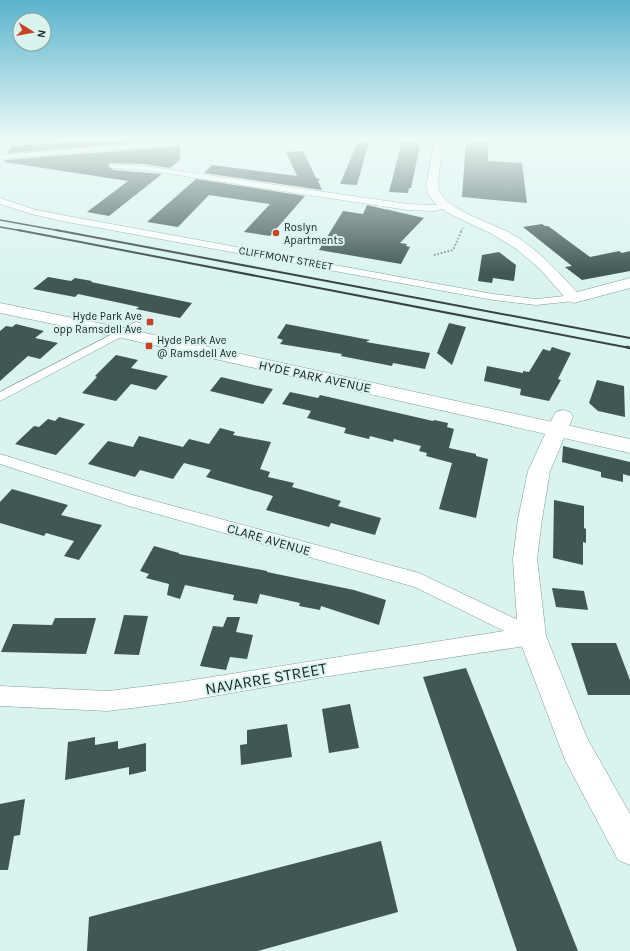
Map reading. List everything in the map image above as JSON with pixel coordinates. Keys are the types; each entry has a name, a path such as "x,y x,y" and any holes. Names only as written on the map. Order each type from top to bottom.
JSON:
{"street":[{"path":"259,185 408,208 433,208 445,206"},
{"path":"432,185 436,197 445,206 505,235 518,243 534,257 574,298 630,283"},
{"name":"CLIFFMONT STREET","path":"0,201 34,212 62,218 493,297 536,302 574,298"},
{"name":"HYDE PARK AVENUE","path":"0,296 129,329 560,424 630,446"},
{"name":"HYDE PARK AVENUE","path":"0,308 129,329"},
{"path":"0,397 129,329"},
{"path":"560,424 539,471 530,519 525,559 532,636 576,749 630,848"},
{"name":"HYDE PARK AVENUE","path":"560,424 630,431"},
{"name":"CLARE AVENUE","path":"0,459 129,500 419,581 532,636"},
{"name":"NAVARRE STREET","path":"0,696 116,700 180,692 323,668 532,636"}],"path":[{"path":"434,255 453,250 463,228"}],"building":[{"path":"122,185 148,185 109,216 87,212"},
{"path":"189,185 237,185 305,196 270,236 244,232 270,204 209,195 178,227 147,222"},
{"path":"290,185 320,185 322,190"},
{"path":"391,185 412,185 411,188 409,188 408,193 389,192"},
{"path":"463,185 525,185 527,203 462,197"},
{"path":"367,205 424,218 400,243 407,244 406,246 410,247 401,264 319,250 343,211 363,214"},
{"path":"542,224 548,226 590,257 619,251 622,253 630,251 630,271 582,280 565,267 572,266 523,227"},
{"path":"499,252 516,265 514,281 493,278 492,283 478,281 482,255"},
{"path":"48,277 71,281 75,278 92,281 91,282 192,303 180,318 136,309 139,307 78,294 75,297 33,289"},
{"path":"449,323 466,327 452,365 437,353"},
{"path":"16,324 44,331 35,338 58,343 40,359 28,356 0,381 0,331 6,326 12,327"},
{"path":"286,324 370,340 366,342 430,353 425,369 393,363 392,366 341,356 342,354 280,344 283,340 277,338"},
{"path":"552,347 571,353 558,379 561,380 549,401 520,395 521,389 484,381 487,366 523,373 523,371 529,372 543,349 550,351"},
{"path":"116,355 138,360 131,368 168,376 156,390 131,384 116,401 82,393 97,377 95,376"},
{"path":"221,377 273,389 263,404 210,391"},
{"path":"597,380 624,386 625,417 598,411 589,403"},
{"path":"290,392 318,398 320,395 433,421 448,423 447,427 454,429 449,448 476,454 476,456 488,459 476,518 439,509 452,463 426,456 427,453 419,451 421,446 394,439 393,442 370,436 369,439 344,433 346,428 307,418 311,411 282,404"},
{"path":"59,417 85,424 56,455 15,444 34,426 39,427 48,419 55,421"},
{"path":"220,428 235,432 233,435 271,442 260,469 270,472 268,477 294,483 292,487 341,501 338,506 381,518 375,535 331,523 329,527 266,510 273,496 206,477 211,470 184,463 173,479 140,470 135,477 88,464 108,441 133,447 139,436 183,447 189,439 209,444"},
{"path":"563,446 630,462 630,476 623,474 623,482 601,477 601,472 562,462"},
{"path":"12,489 68,505 61,515 102,525 79,560 64,556 74,541 46,533 44,536 0,523 0,502"},
{"path":"554,500 584,506 586,543 583,542 583,565 553,558"},
{"path":"154,546 179,554 354,590 386,600 379,625 321,606 320,610 299,606 300,603 260,594 257,604 233,600 234,595 185,585 180,599 167,595 169,584 146,578 149,574 140,571"},
{"path":"552,588 584,591 588,610 556,607"},
{"path":"124,615 148,616 139,655 114,654"},
{"path":"227,617 240,617 236,632 253,635 247,659 230,657 226,670 200,666 213,626 223,627"},
{"path":"55,618 96,618 86,654 1,652 13,624 52,625"},
{"path":"571,643 616,643 630,680 630,695 588,695"},
{"path":"466,668 578,951 517,951 423,677"},
{"path":"350,704 359,748 329,753 322,709"},
{"path":"287,724 292,757 241,765 240,745 247,744 247,730"},
{"path":"95,737 95,745 118,741 118,749 146,743 146,771 129,775 129,767 65,780 68,742"},
{"path":"25,799 20,835 14,836 8,870 0,870 0,804"},
{"path":"381,841 398,912 258,951 87,951 89,917"}],"railway":[{"path":"0,220 61,231"},
{"path":"0,227 23,231"},
{"path":"18,230 630,348 627,347"},
{"path":"56,230 630,338"}],"place":[{"name":"Roslyn Apartments","path":"276,233"},
{"name":"Hyde Park Ave opp Ramsdell Ave","path":"150,322"},
{"name":"Hyde Park Ave @ Ramsdell Ave","path":"149,346"}]}
